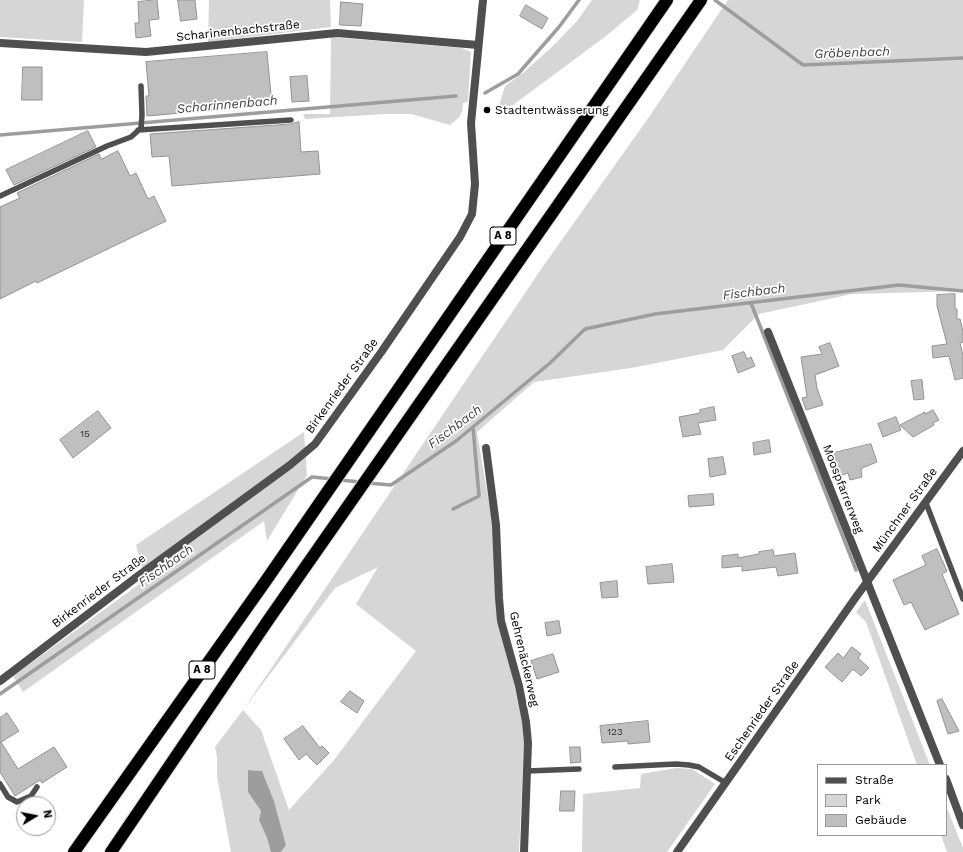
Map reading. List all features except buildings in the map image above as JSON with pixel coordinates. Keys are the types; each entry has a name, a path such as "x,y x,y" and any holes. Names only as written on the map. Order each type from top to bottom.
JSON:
{"highway":[{"name":"A 8","path":"74,852 330,487 667,0"},
{"name":"A 8","path":"111,852 269,619 701,0"}],"street":[{"name":"Birkenrieder Straße","path":"0,681 138,576 290,465 315,444 382,351 452,250 472,214 476,184 471,123 483,0"},
{"name":"Scharinenbachstraße","path":"0,43 146,52 337,33 478,45"},
{"name":"Moospfarrerweg","path":"768,332 940,764"},
{"name":"Gehrenäckerweg","path":"486,448 496,525 501,621 519,686 526,722 528,743 524,852"},
{"name":"Münchner Straße","path":"867,583 963,451"},
{"name":"Eschenrieder Straße","path":"677,852 867,583"},
{"path":"947,782 963,825"}],"lane":[{"path":"1,195 107,146 131,137 139,129 142,115 142,86"},
{"path":"139,129 291,120"},
{"path":"926,503 963,599"},
{"path":"615,767 676,764 689,765 699,767 726,782"},
{"path":"527,771 579,769"},
{"path":"0,784 8,797 17,802 31,796 37,787"}],"green space":[{"path":"0,0 84,0 82,42 0,37"},
{"path":"209,0 330,0 331,27 208,42"},
{"path":"592,0 640,0 637,10 606,36 513,105 498,109 505,86 524,72 554,45 577,21"},
{"path":"728,0 963,0 963,291 852,294 759,314 723,350 631,368 534,382 477,432 493,527 496,598 522,722 524,743 519,852 281,852 286,845 274,801 262,771 248,770 248,792 261,811 259,820 271,852 231,852 217,776 217,757 215,747 243,710 544,265 649,117","holes":["378,567 356,604 416,651 334,760 289,810 261,730 243,710 335,588"]},
{"path":"331,37 462,48 471,52 468,102 463,103 460,116 450,125 411,114 385,114 305,119 303,114 330,114"},
{"path":"304,432 307,475 267,541 264,521 23,692 13,676 145,580 136,545"},
{"path":"865,600 930,764 917,764 866,622 856,612"},
{"path":"676,768 692,769 715,784 667,852 582,852 583,794 640,788 641,774"},
{"path":"947,808 963,848 963,852 947,852 941,836 947,836"}],"shaded area":[{"path":"248,770 262,771 274,801 286,845 281,852 271,852 259,820 261,811 248,792"}],"waterway":[{"name":"Scharinnenbach","path":"485,93 518,74 559,27 579,0"},
{"name":"Gröbenbach","path":"715,0 803,65 963,58"},
{"name":"Scharinnenbach","path":"0,135 456,96"},
{"name":"Fischbach","path":"367,483 391,485 456,441 550,363 585,329 655,314 899,285 963,291"},
{"path":"751,303 856,570"},
{"path":"453,509 479,496 473,427"},
{"name":"Fischbach","path":"0,694 312,477 333,479"},
{"name":"Fischbach","path":"339,480 361,482"}],"place":[{"name":"Stadtentwässerung","path":"487,110"}]}
